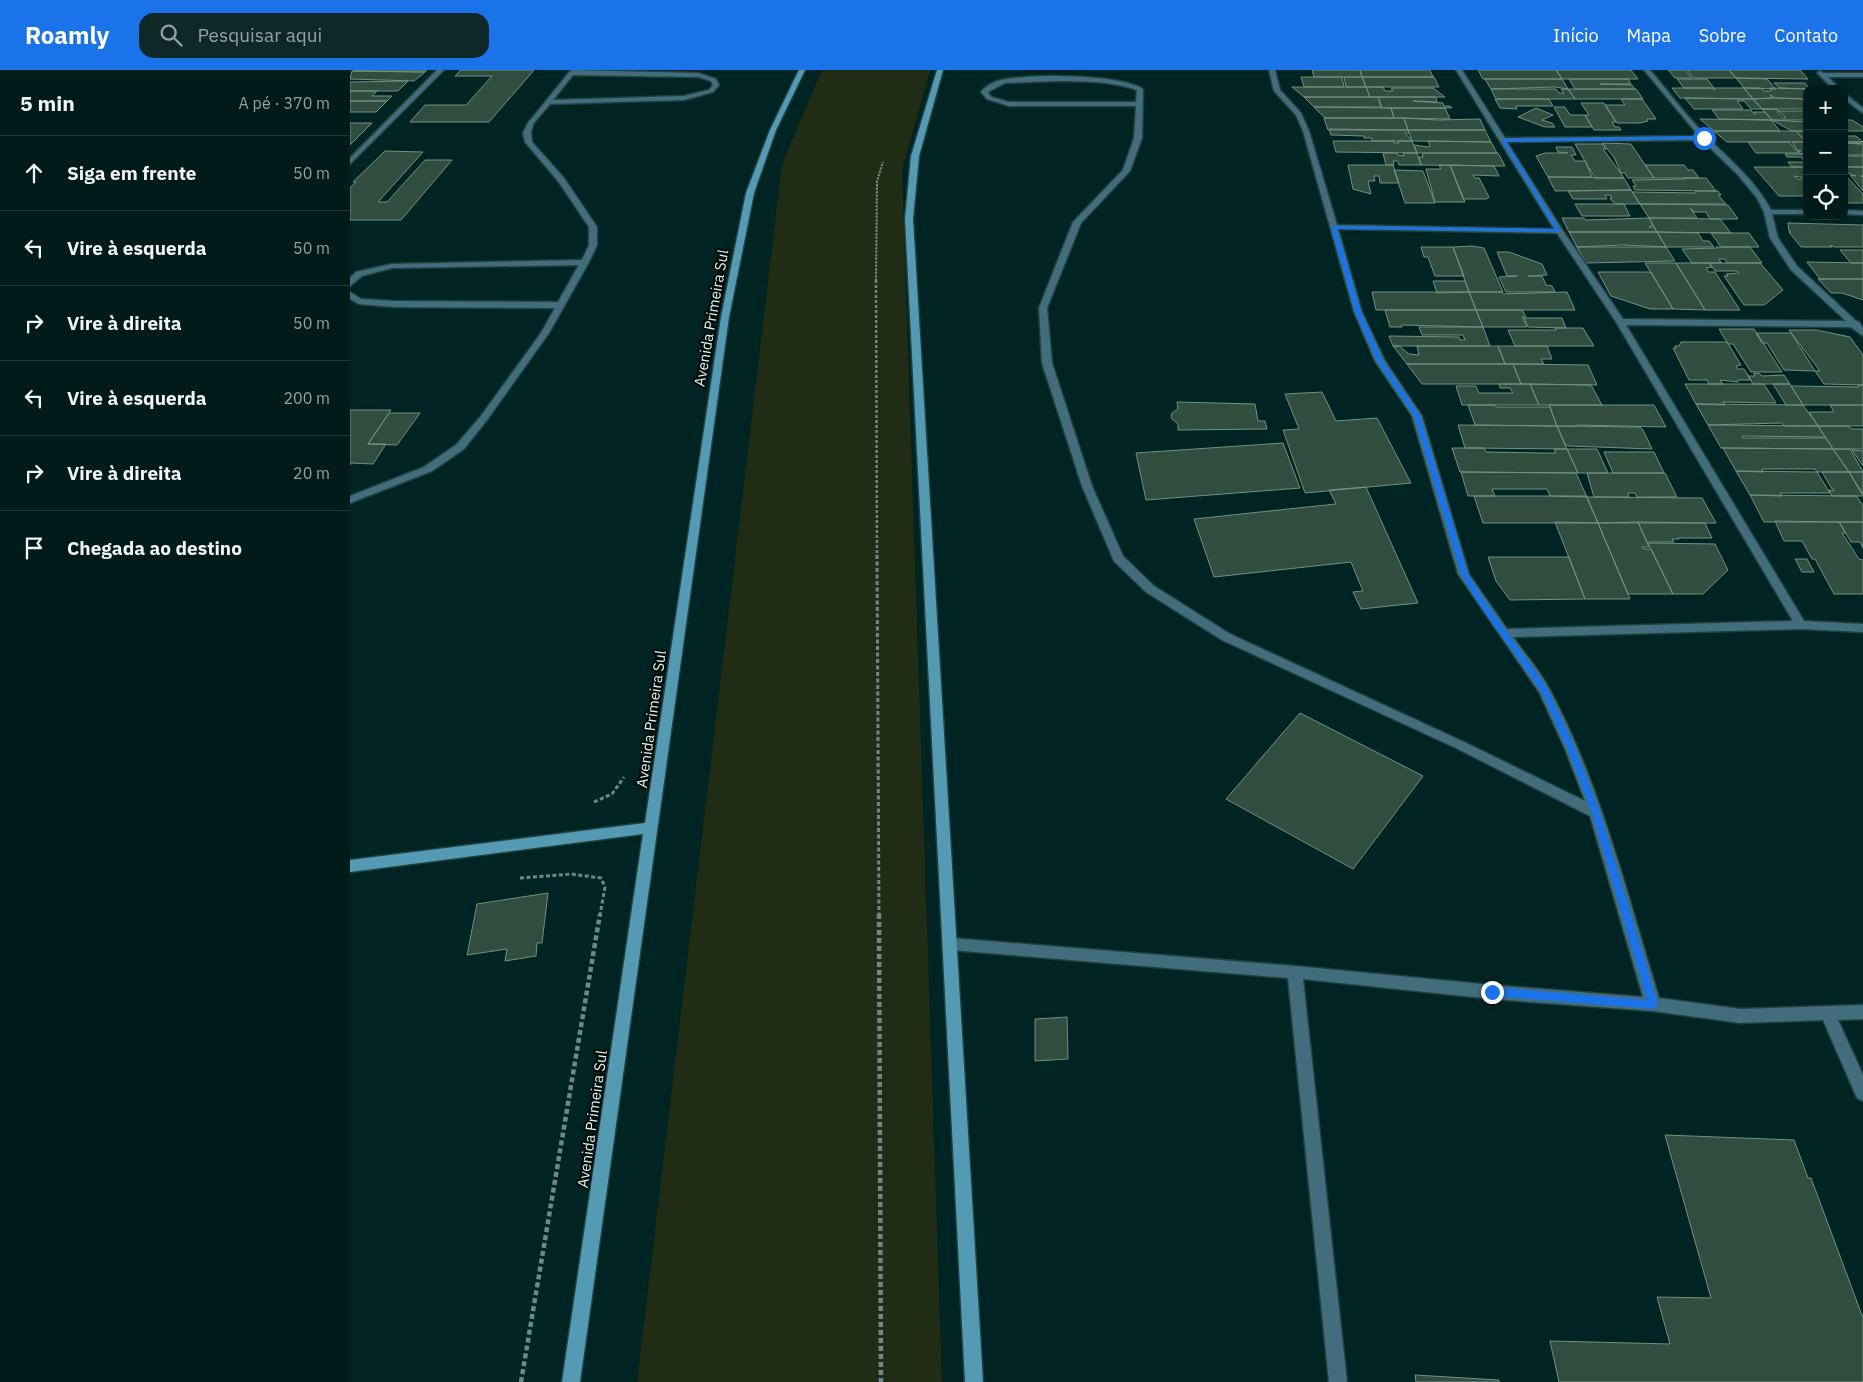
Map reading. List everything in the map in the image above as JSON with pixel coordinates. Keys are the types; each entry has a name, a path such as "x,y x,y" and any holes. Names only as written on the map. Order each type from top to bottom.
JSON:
{"main road":[{"name":"Avenida Primeira Sul","path":"571,1382 725,316 750,193 773,130 802,70"},
{"path":"940,70 915,156 910,219 974,1382"},
{"path":"350,866 651,828"}],"street":[{"path":"350,162 441,70"},
{"path":"1272,70 1277,91 1299,114 1306,132 1358,312 1380,361 1417,416 1464,574 1544,690 1571,748 1596,813 1653,1004"},
{"path":"1458,70 1559,231 1620,322 1801,625"},
{"path":"1647,70 1704,138 1741,173 1760,197 1768,212 1774,238 1794,268 1851,324 1863,333"},
{"path":"350,500 428,469 460,447 484,418 545,333 559,305 585,262 593,245 593,227 561,180 530,142 527,133 530,124 547,102 572,72 698,75 714,80 716,85 711,91 684,98 547,102"},
{"path":"1819,72 1863,75"},
{"path":"1819,72 1833,85"},
{"path":"1140,104 1009,104 989,98 984,92 990,86 1007,81 1031,79 1112,81 1131,84 1140,89 1140,104 1138,138 1126,171 1077,222 1043,308 1047,363 1086,486 1118,558 1150,589 1226,637 1460,745 1596,813"},
{"path":"1848,98 1863,111"},
{"path":"1503,140 1704,138"},
{"path":"1768,212 1803,212"},
{"path":"1848,212 1863,213"},
{"path":"1334,227 1559,231"},
{"path":"350,283 359,274 392,266 585,262"},
{"path":"350,295 360,301 393,304 559,305"},
{"path":"1620,322 1863,324"},
{"path":"1504,633 1801,625 1863,628"},
{"path":"951,944 1295,972 1492,992 1653,1004 1740,1016 1863,1012"},
{"path":"1295,972 1338,1382"},
{"path":"1828,1014 1863,1093"}],"path":[{"path":"881,1382 876,240 877,181 886,153"},
{"path":"590,804 612,794 624,779 626,770"},
{"path":"514,878 589,874 601,878 605,886 521,1382"}],"green space":[{"path":"822,70 930,70 902,170 942,1382 637,1382 782,164"}],"building":[{"path":"354,70 427,70 425,72"},
{"path":"461,70 534,70 489,122 410,122 425,105 466,105 492,76 455,76"},
{"path":"1312,70 1360,70 1362,77 1314,77"},
{"path":"1360,70 1430,70 1433,77 1362,77"},
{"path":"1478,70 1556,70 1562,79 1483,79"},
{"path":"1556,70 1631,70 1638,79 1562,79"},
{"path":"1668,70 1685,70 1692,78 1675,78"},
{"path":"1687,70 1729,70 1736,78 1694,78"},
{"path":"1729,70 1800,70 1808,79 1736,78"},
{"path":"352,71 425,72 414,81 350,79"},
{"path":"1301,77 1342,77 1344,87 1304,87"},
{"path":"1344,77 1362,77 1366,87 1346,87"},
{"path":"1362,77 1434,77 1439,87 1366,87"},
{"path":"1736,78 1767,79 1776,89 1744,88"},
{"path":"1485,79 1562,79 1568,89 1555,87 1491,89"},
{"path":"1569,79 1628,79 1631,84 1600,84 1632,85 1635,89 1575,89"},
{"path":"1677,79 1707,79 1714,88 1684,88"},
{"path":"408,81 398,91 350,91 350,82"},
{"path":"1774,83 1805,83 1807,85 1803,85 1803,89 1780,88"},
{"path":"1292,87 1366,87 1370,97 1304,97"},
{"path":"1366,87 1383,87 1385,91 1393,91 1391,88 1433,88 1445,97 1370,97"},
{"path":"1672,88 1711,88 1715,90 1714,88 1744,88 1753,99 1680,98"},
{"path":"1744,88 1761,88 1764,91 1771,91 1770,88 1803,89 1803,99 1776,98 1770,95 1773,98 1753,99"},
{"path":"1491,89 1556,89 1559,93 1564,93 1561,89 1568,89 1575,99 1496,99"},
{"path":"1568,89 1636,89 1643,99 1575,99"},
{"path":"350,91 377,91 372,96 392,96 387,101 350,101"},
{"path":"1304,97 1378,97 1381,107 1314,107"},
{"path":"1378,97 1436,97 1437,102 1413,101 1443,103 1444,106 1452,108 1382,108"},
{"path":"1685,98 1753,99 1762,109 1751,109 1744,101 1737,101 1743,109 1694,109"},
{"path":"1495,99 1549,99 1553,106 1516,106 1517,109 1500,108"},
{"path":"1621,99 1642,99 1656,119 1647,119 1648,121 1640,123 1617,123 1605,105 1625,105"},
{"path":"1753,99 1803,99 1803,109 1762,109"},
{"path":"350,101 387,101 376,112 350,112"},
{"path":"1581,103 1604,103 1616,122 1612,122 1615,127 1619,127 1621,130 1594,130 1585,115 1589,115"},
{"path":"1314,107 1391,108 1394,118 1325,118"},
{"path":"1554,107 1565,107 1570,115 1585,115 1592,127 1565,127"},
{"path":"1391,108 1445,108 1450,119 1394,118"},
{"path":"1536,108 1553,115 1542,120 1552,123 1555,127 1545,127 1518,117"},
{"path":"1762,109 1803,111 1803,120 1772,120","holes":["1777,111 1779,111 1786,118 1783,118"]},
{"path":"1712,110 1751,110 1754,114 1756,114 1754,112 1765,112 1772,120 1719,119"},
{"path":"1324,118 1404,118 1408,130 1328,130"},
{"path":"1404,118 1437,120 1480,119 1485,130 1408,130"},
{"path":"1700,119 1771,120 1780,131 1714,131"},
{"path":"1772,120 1803,122 1803,131 1792,131"},
{"path":"1848,120 1852,120 1863,127 1863,131 1848,131"},
{"path":"350,123 372,123 350,145"},
{"path":"1329,129 1408,130 1409,133 1405,133 1412,141 1372,141 1372,138 1364,138 1364,136 1331,135"},
{"path":"1408,130 1485,130 1491,142 1412,141"},
{"path":"1714,131 1796,131 1803,139 1803,142 1727,142"},
{"path":"1796,131 1803,131 1803,139"},
{"path":"1848,136 1856,136 1863,142 1848,142"},
{"path":"1333,141 1394,141 1394,143 1399,143 1398,141 1412,141 1417,153 1336,152"},
{"path":"1428,141 1491,142 1497,153 1417,153 1414,145 1428,147 1430,146"},
{"path":"1748,142 1789,142 1799,153 1756,153"},
{"path":"1792,142 1803,142 1803,154 1800,154 1798,151 1801,151 1797,150"},
{"path":"1848,142 1863,142 1863,155 1848,155 1848,143 1861,144"},
{"path":"1602,143 1631,144 1654,178 1628,178 1625,173 1621,173 1614,157"},
{"path":"1575,144 1603,144 1606,149 1603,149 1624,178 1595,178"},
{"path":"1556,147 1572,147 1576,155 1571,155 1575,161 1585,161 1592,177 1548,177 1536,156 1545,153 1568,153 1558,152"},
{"path":"385,151 423,152 378,202 387,202 425,160 452,160 401,220 350,220 350,188 356,182 353,182"},
{"path":"1383,153 1397,153 1404,156 1403,153 1417,153 1421,165 1399,165 1398,161 1393,161 1394,165 1386,165"},
{"path":"1498,153 1505,166 1421,165 1419,157 1423,157 1422,154"},
{"path":"1785,154 1803,154 1803,160 1801,157 1787,157"},
{"path":"1848,156 1863,156 1863,167 1848,167"},
{"path":"1788,162 1803,162 1803,167 1792,167"},
{"path":"1348,165 1393,165 1399,183 1380,183 1379,176 1374,176 1375,181 1368,181 1371,194 1353,189"},
{"path":"1439,165 1450,165 1465,202 1435,202 1426,169 1441,169"},
{"path":"1450,165 1494,166 1499,176 1473,175 1475,178 1479,178 1489,197 1487,199 1463,199"},
{"path":"1645,165 1684,165 1688,170 1693,170 1699,178 1654,178"},
{"path":"1754,167 1803,167 1803,177 1794,176 1798,179 1803,179 1803,196 1779,196"},
{"path":"1848,167 1863,167 1863,176 1860,176 1863,177 1863,191 1850,175 1856,176 1848,173"},
{"path":"1394,170 1423,171 1435,203 1405,203"},
{"path":"1548,177 1624,178 1631,190 1555,191"},
{"path":"1706,178 1716,191 1635,190 1633,186 1636,186 1632,180 1685,179"},
{"path":"1848,178 1863,194 1863,203 1848,203"},
{"path":"1631,190 1640,204 1616,204 1611,200 1610,195 1605,195 1607,199 1573,199 1568,191"},
{"path":"1695,191 1718,191 1721,195 1718,195 1726,204 1640,204 1632,192 1696,193"},
{"path":"1575,204 1624,204 1630,216 1582,216"},
{"path":"1640,204 1728,205 1738,219 1710,219 1706,212 1694,212 1690,208 1697,218 1649,218"},
{"path":"1562,218 1584,218 1586,220 1649,218 1653,225 1649,227 1654,227 1657,232 1569,232"},
{"path":"1649,218 1720,219 1731,233 1657,232"},
{"path":"1788,223 1863,225 1863,247 1834,247 1830,245 1832,247 1801,247 1789,232 1791,232 1789,231"},
{"path":"1569,232 1657,232 1666,247 1623,245 1577,247"},
{"path":"1657,232 1698,233 1703,241 1709,241 1714,247 1666,247"},
{"path":"1711,233 1749,233 1759,247 1721,247"},
{"path":"1472,246 1484,248 1503,292 1469,292 1453,247"},
{"path":"1421,247 1453,247 1464,276 1435,276 1428,257 1424,257"},
{"path":"1577,247 1666,247 1675,261 1586,263"},
{"path":"1750,247 1762,263 1727,263 1725,259 1719,259 1721,263 1692,263 1682,249"},
{"path":"1840,250 1863,250 1863,263 1851,263"},
{"path":"1497,252 1509,252 1542,264 1547,275 1528,276 1542,276 1546,285 1552,286 1555,292 1506,292 1499,277 1517,276 1507,276"},
{"path":"1807,262 1863,263 1863,279 1820,279"},
{"path":"1645,263 1676,263 1705,310 1673,309"},
{"path":"1676,263 1709,263 1712,267 1706,268 1709,272 1715,272 1740,310 1705,310"},
{"path":"1709,263 1760,263 1783,290 1764,305 1744,305 1724,276 1728,276 1726,274 1739,273 1737,271 1715,271"},
{"path":"1598,272 1651,272 1673,309 1650,309 1611,296"},
{"path":"1818,279 1863,279 1863,300 1842,293 1831,293"},
{"path":"1433,281 1465,281 1469,292 1437,293"},
{"path":"1372,292 1469,292 1476,310 1376,310"},
{"path":"1469,292 1502,292 1503,294 1567,292 1575,310 1476,310"},
{"path":"1385,310 1476,310 1483,327 1401,325 1402,327 1390,327"},
{"path":"1476,310 1522,310 1526,317 1522,317 1527,327 1483,327"},
{"path":"1524,318 1562,318 1566,328 1528,327"},
{"path":"1419,327 1483,327 1490,346 1393,346 1389,336 1459,337 1460,340 1465,340 1463,335 1422,335"},
{"path":"1555,328 1583,328 1594,346 1515,346 1508,330 1556,330"},
{"path":"1719,329 1754,329 1782,372 1751,372 1733,344 1728,344"},
{"path":"1789,330 1816,330 1850,337 1863,355 1863,385 1824,384 1815,371 1820,371"},
{"path":"1756,333 1791,333 1815,371 1784,370 1767,343 1762,343"},
{"path":"1681,342 1727,342 1741,365 1736,366 1738,369 1744,369 1751,380 1738,380 1738,382 1720,380 1723,384 1709,384 1707,380 1689,380 1673,348 1679,346"},
{"path":"1393,346 1399,346 1409,354 1419,355 1417,346 1498,346 1505,364 1407,364"},
{"path":"1498,346 1547,346 1552,359 1541,359 1544,364 1505,364"},
{"path":"1407,364 1513,364 1521,384 1422,384"},
{"path":"1513,364 1588,365 1597,385 1521,384"},
{"path":"1754,373 1762,376 1784,375 1790,384 1753,384 1748,376 1755,376"},
{"path":"1499,384 1530,384 1539,405 1462,405 1456,386 1476,386 1479,393 1513,393 1510,388 1500,388"},
{"path":"1530,384 1591,385 1602,405 1539,405"},
{"path":"1685,384 1764,384 1776,403 1723,402 1725,405 1696,404"},
{"path":"1773,384 1790,384 1803,405 1786,405"},
{"path":"1858,385 1863,385 1863,405 1803,405 1791,386 1859,387"},
{"path":"1322,392 1336,421 1377,418 1411,483 1305,493 1283,430 1299,429 1285,394"},
{"path":"1177,402 1255,404 1258,421 1265,421 1267,429 1178,430 1178,424 1171,418 1172,413 1178,409"},
{"path":"1696,404 1803,405 1818,426 1784,426 1782,423 1708,425"},
{"path":"1468,405 1550,407 1557,426 1475,425"},
{"path":"1549,405 1654,405 1666,427 1557,426"},
{"path":"1830,405 1863,405 1863,426 1818,426 1809,412 1834,412"},
{"path":"350,410 391,410 368,444 386,444 373,464 351,463 350,465"},
{"path":"389,413 420,413 397,445 368,444"},
{"path":"1458,425 1557,426 1567,449 1465,448"},
{"path":"1708,425 1818,426 1825,437 1742,436 1743,438 1826,438 1833,449 1721,448"},
{"path":"1557,426 1640,427 1652,449 1569,446 1565,445"},
{"path":"1818,426 1849,426 1851,429 1863,429 1863,449 1833,449"},
{"path":"1283,443 1300,488 1146,500 1136,453"},
{"path":"1452,448 1484,448 1486,452 1543,453 1556,453 1554,449 1567,449 1578,473 1460,472"},
{"path":"1723,448 1833,449 1849,472 1817,472 1815,469 1762,469 1763,472 1736,471"},
{"path":"1567,449 1597,449 1608,473 1578,473"},
{"path":"1833,449 1850,449 1863,472 1849,472"},
{"path":"1852,450 1863,451 1863,466"},
{"path":"1604,452 1654,452 1664,473 1613,473"},
{"path":"1736,471 1817,472 1830,493 1780,493 1782,496 1750,495"},
{"path":"1461,472 1576,473 1587,497 1550,496 1547,489 1492,489 1495,496 1468,496"},
{"path":"1822,472 1849,472 1863,496 1832,496 1829,490 1834,491 1834,489 1832,489"},
{"path":"1849,472 1863,472 1863,494"},
{"path":"1587,473 1665,473 1677,497 1637,497 1635,493 1628,493 1629,497 1594,497"},
{"path":"1366,487 1418,603 1361,609 1353,592 1363,591 1351,562 1214,577 1194,519 1336,504 1329,490"},
{"path":"1750,495 1856,496 1863,505 1863,522 1764,522"},
{"path":"1474,496 1586,496 1598,523 1483,523"},
{"path":"1587,497 1702,498 1716,523 1598,523"},
{"path":"1775,521 1839,522 1846,533 1842,533 1859,559 1863,560 1863,594 1834,594 1815,559 1812,559 1802,541 1784,541"},
{"path":"1555,522 1598,523 1630,599 1585,599"},
{"path":"1638,522 1649,547 1642,547 1643,549 1651,549 1673,594 1628,594 1598,523"},
{"path":"1638,522 1705,523 1712,538 1678,538 1672,539 1674,542 1647,542"},
{"path":"1839,522 1863,522 1863,548 1860,542 1851,542"},
{"path":"1648,543 1715,544 1728,570 1703,594 1673,594"},
{"path":"1488,557 1569,557 1585,599 1510,600 1496,581"},
{"path":"1795,559 1807,559 1814,572 1802,572"},
{"path":"1300,713 1423,776 1353,869 1226,799"},
{"path":"548,893 542,943 537,943 536,956 505,961 507,949 467,955 477,904"},
{"path":"1067,1017 1068,1059 1035,1061 1035,1019"},
{"path":"1665,1135 1794,1140 1808,1178 1811,1178 1863,1318 1863,1382 1559,1382 1550,1341 1670,1344 1657,1297 1711,1298"},
{"path":"1415,1375 1499,1380 1499,1382 1416,1382"}],"route":[{"path":"1492,992 1653,1004 1596,813 1571,748 1544,690 1464,574 1417,416 1380,361 1358,312 1334,227 1559,231 1503,140 1704,138"}]}
